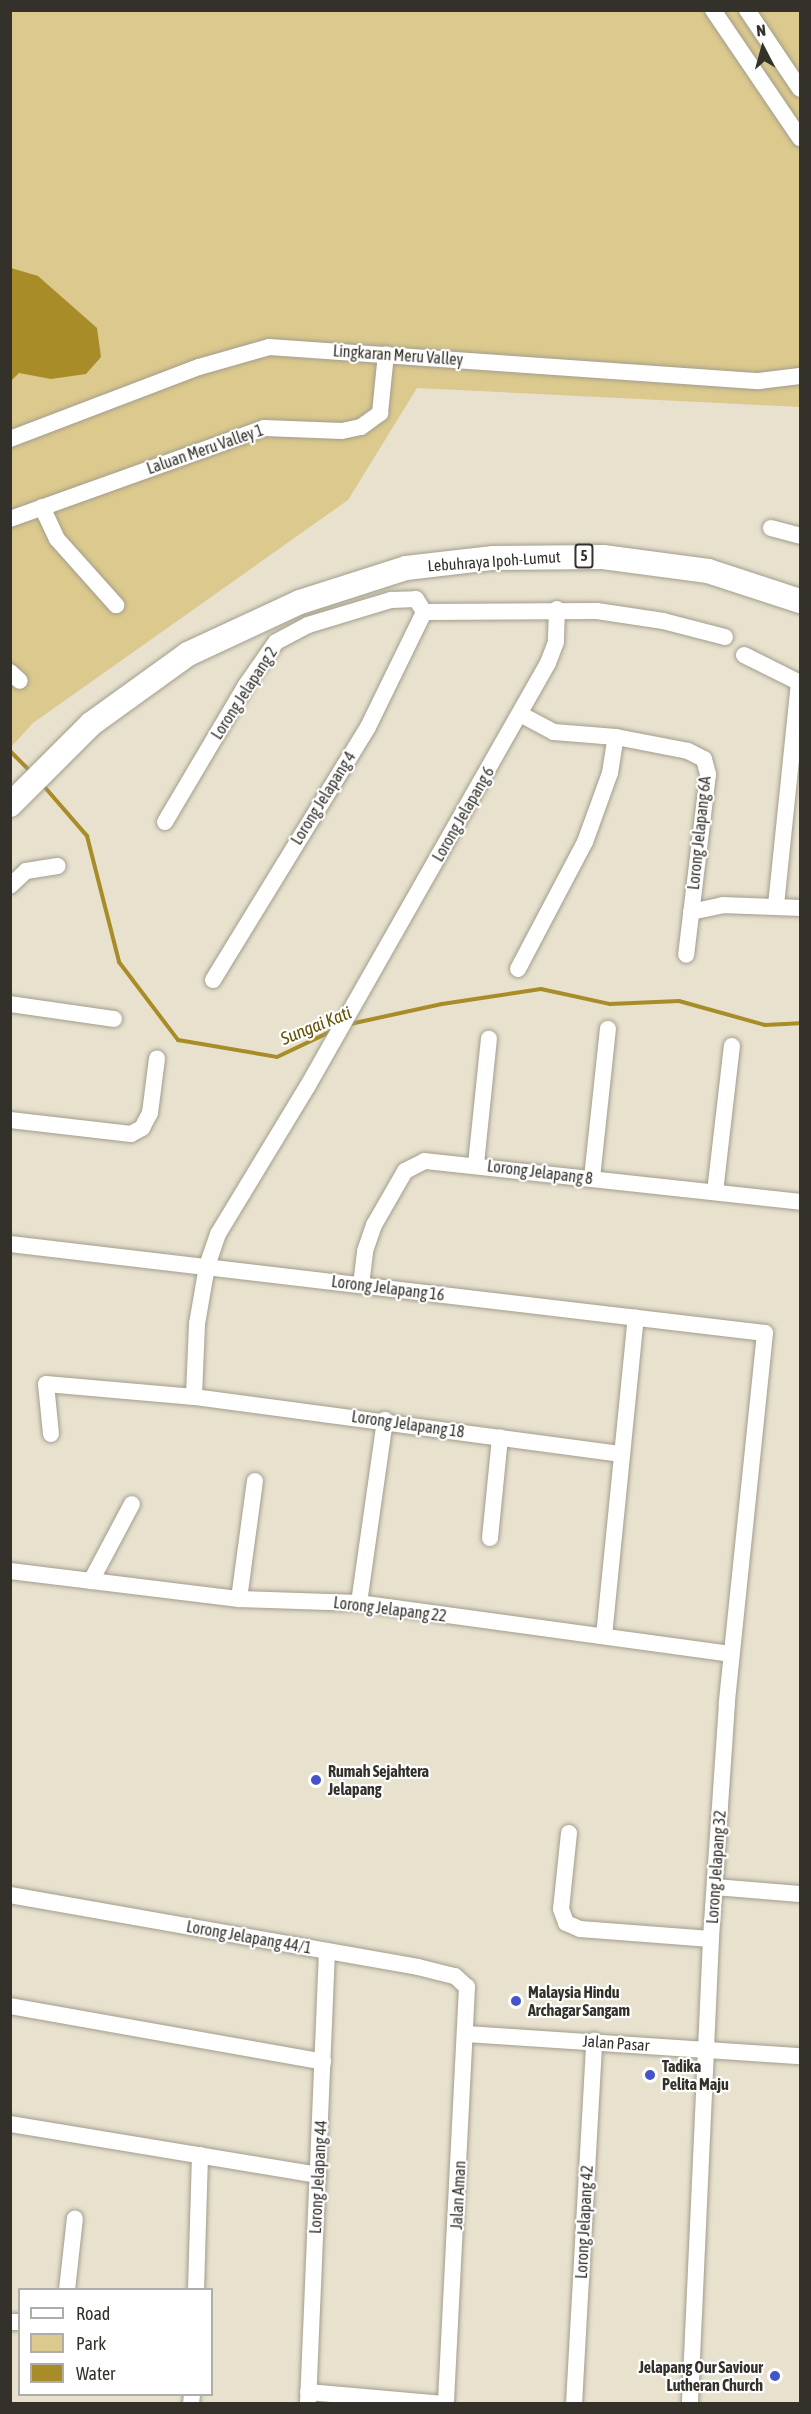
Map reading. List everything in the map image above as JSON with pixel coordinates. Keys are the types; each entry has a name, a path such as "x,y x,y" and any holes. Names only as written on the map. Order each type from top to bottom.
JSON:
{"highway":[{"name":"Lebuhraya Ipoh-Lumut","path":"11,804 62,751 125,696 188,654 265,616 364,580 444,562 536,556 603,557 708,571 801,601"},
{"name":"Lebuhraya Ipoh-Lumut","path":"364,580 494,569 602,572 705,586 801,617"}],"street":[{"path":"713,10 801,138"},
{"path":"747,10 801,89"},
{"name":"Lingkaran Meru Valley","path":"10,439 257,348 386,354 759,381 801,376"},
{"name":"Laluan Meru Valley 1","path":"10,519 264,428 342,431 361,427 380,412 386,354"},
{"path":"42,507 57,539 116,605"},
{"path":"771,528 801,536"},
{"name":"Lorong Jelapang 2","path":"165,822 246,685 276,642 308,625 391,600 416,599 424,612"},
{"path":"424,612 557,609 628,615 725,637"},
{"name":"Lorong Jelapang 6","path":"207,1266 218,1234 520,714 556,642 557,609"},
{"name":"Lorong Jelapang 4","path":"213,980 368,727 424,612"},
{"path":"744,655 800,683 776,905"},
{"name":"Lorong Jelapang 6A","path":"520,714 554,732 616,737 688,752 704,759 708,774 686,955"},
{"path":"518,969 585,842 610,773 616,737"},
{"path":"10,886 26,871 58,866"},
{"path":"690,912 723,905 776,905 801,908"},
{"path":"10,1004 114,1019"},
{"path":"592,1178 608,1029"},
{"path":"476,1164 489,1039"},
{"path":"715,1192 732,1046"},
{"path":"10,1120 131,1134 142,1128 150,1113 157,1058"},
{"name":"Lorong Jelapang 8","path":"361,1285 368,1238 405,1171 425,1161 476,1164 801,1202"},
{"name":"Lorong Jelapang 16","path":"10,1244 765,1333"},
{"path":"195,1397 197,1324 207,1266"},
{"path":"604,1636 636,1318"},
{"name":"Lorong Jelapang 32","path":"690,2403 711,1939 732,1654 765,1333"},
{"name":"Lorong Jelapang 18","path":"51,1434 46,1384 195,1397 385,1420 621,1454"},
{"path":"359,1603 385,1420"},
{"path":"490,1538 500,1437"},
{"path":"239,1599 255,1481"},
{"path":"91,1581 132,1504"},
{"name":"Lorong Jelapang 22","path":"10,1571 239,1599 359,1603 732,1654"},
{"path":"569,1833 561,1909 566,1923 580,1929 711,1939"},
{"path":"715,1887 801,1894"},
{"name":"Lorong Jelapang 44/1","path":"19,1896 456,1976 467,1987"},
{"name":"Lorong Jelapang 44","path":"308,2398 327,1951"},
{"name":"Jalan Aman","path":"446,2403 467,2034 467,1987"},
{"path":"10,2006 323,2062"},
{"name":"Jalan Pasar","path":"467,2034 801,2056"},
{"name":"Lorong Jelapang 42","path":"574,2403 594,2042"},
{"path":"10,2124 318,2175"},
{"path":"196,2288 200,2155"},
{"path":"67,2288 75,2218"},
{"path":"308,2398 446,2403"}],"green space":[{"path":"11,11 800,11 800,407 417,388 348,500 33,723 11,747"}],"water":[{"path":"11,268 38,276 97,328 101,357 86,374 51,379 19,373 11,381"}],"waterway":[{"name":"Sungai Kati","path":"10,751 31,772"},
{"name":"Sungai Kati","path":"42,784 87,836 119,962 178,1040 277,1057 332,1031"},
{"name":"Sungai Kati","path":"350,1024 442,1004 541,989 610,1004 679,1001 765,1025 800,1023"}],"place":[{"name":"Rumah Sejahtera Jelapang","path":"316,1780"},
{"name":"Malaysia Hindu Archagar Sangam","path":"516,2001"},
{"name":"Tadika Pelita Maju","path":"650,2075"},
{"name":"Jelapang Our Saviour Lutheran Church","path":"775,2376"}]}
